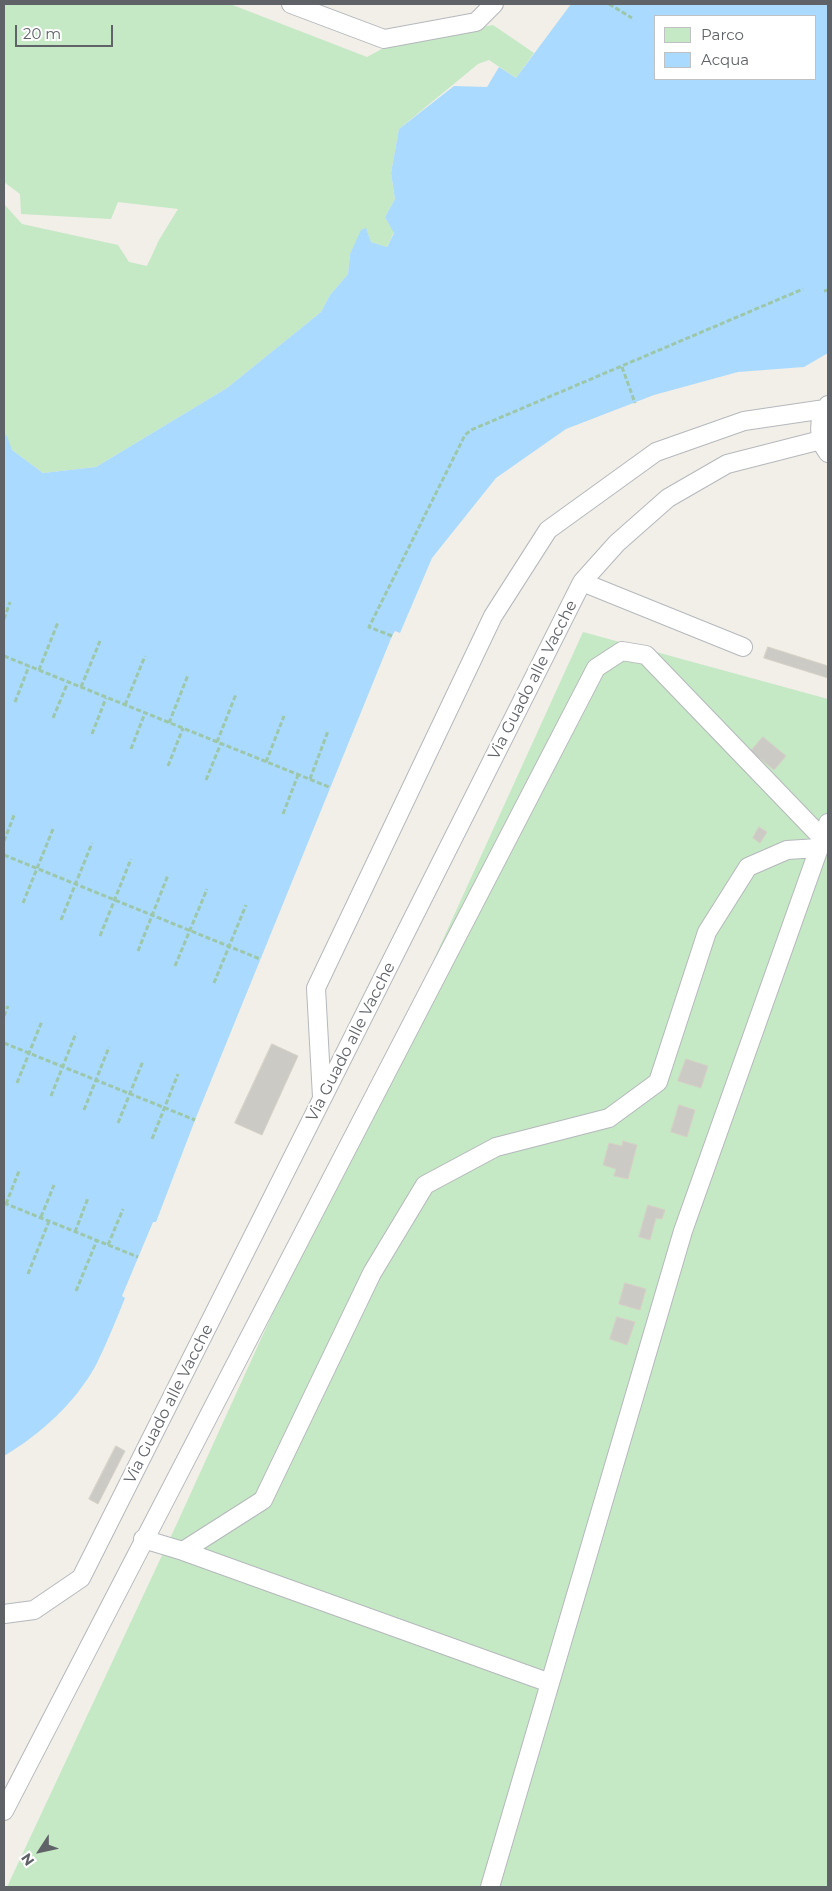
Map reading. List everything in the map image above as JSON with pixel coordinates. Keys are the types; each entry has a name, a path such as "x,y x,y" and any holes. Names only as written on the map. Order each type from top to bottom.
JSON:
{"lane":[{"path":"291,4 384,39 476,22 494,4"},
{"path":"322,1098 316,988 493,616 548,530 656,452 744,421 827,407 820,429 825,446 727,464 668,498 618,543 582,582"},
{"name":"Via Guado alle Vacche","path":"4,1614 34,1610 81,1578 582,582 743,647"},
{"path":"4,1811 596,668 622,651 646,655 824,838"},
{"path":"183,1552 263,1500 372,1272 425,1185 496,1147 609,1118 658,1082 707,932 748,867 787,850 824,838"},
{"path":"490,1887 683,1231 824,838"},
{"path":"143,1540 183,1552 550,1683"}],"path":[{"path":"609,4 632,18"},
{"path":"392,636 369,627 465,435 471,430 803,289"},
{"path":"622,367 635,402"},
{"path":"4,619 10,602"},
{"path":"38,670 58,622"},
{"path":"81,687 100,641"},
{"path":"4,656 329,787"},
{"path":"125,705 145,656"},
{"path":"15,702 29,666"},
{"path":"169,722 188,675"},
{"path":"53,718 68,682"},
{"path":"206,780 236,694"},
{"path":"92,734 106,698"},
{"path":"131,749 145,713"},
{"path":"266,762 284,716"},
{"path":"168,766 183,728"},
{"path":"310,779 328,732"},
{"path":"283,814 298,774"},
{"path":"4,842 15,813"},
{"path":"23,903 54,829"},
{"path":"61,920 92,843"},
{"path":"4,854 260,959"},
{"path":"100,936 131,860"},
{"path":"138,951 168,875"},
{"path":"175,966 207,889"},
{"path":"214,983 246,905"},
{"path":"4,1016 8,1006"},
{"path":"17,1082 42,1021"},
{"path":"51,1096 76,1033"},
{"path":"4,1043 195,1120"},
{"path":"84,1110 109,1047"},
{"path":"118,1123 143,1061"},
{"path":"152,1139 178,1074"},
{"path":"19,1172 5,1203 138,1257"},
{"path":"41,1218 54,1185"},
{"path":"74,1232 88,1198"},
{"path":"108,1245 122,1209"},
{"path":"28,1274 49,1221"},
{"path":"76,1291 97,1240"}],"green space":[{"path":"4,4 230,4 367,57 391,44 493,25 534,53 516,78 489,60 478,64 399,129 391,173 395,199 385,217 394,232 387,247 371,242 366,229 350,254 348,274 330,295 321,312 227,388 96,467 43,473 12,450 4,434 4,204 22,224 118,245 129,262 147,266 159,240 178,209 118,202 111,219 21,214 20,194 4,182"},
{"path":"583,632 828,699 828,1887 7,1887 179,1519"}],"water":[{"path":"571,4 828,4 828,353 804,367 738,372 654,395 566,429 496,478 432,558 400,633 395,631 392,636 195,1120 156,1222 153,1222 122,1296 125,1298 100,1357 88,1379 67,1405 44,1428 4,1456 4,434 7,436 12,450 43,473 96,467 227,388 321,312 330,295 348,274 350,254 361,230 366,228 371,242 387,247 394,233 385,217 395,199 391,173 399,129 454,86 487,87 499,67 516,78"}],"building":[{"path":"768,647 828,666 828,678 764,658"},
{"path":"763,737 786,756 774,770 751,751"},
{"path":"759,827 767,832 760,843 753,838"},
{"path":"272,1044 298,1056 262,1135 235,1123"},
{"path":"686,1059 708,1066 701,1088 678,1081"},
{"path":"679,1105 695,1110 687,1137 671,1132"},
{"path":"623,1141 637,1145 628,1179 614,1176 616,1169 603,1165 609,1143 622,1146"},
{"path":"648,1205 665,1210 662,1219 656,1218 650,1240 639,1237"},
{"path":"625,1283 646,1289 640,1310 619,1304"},
{"path":"617,1317 635,1322 627,1345 610,1339"},
{"path":"116,1446 125,1451 98,1504 89,1499"}]}
